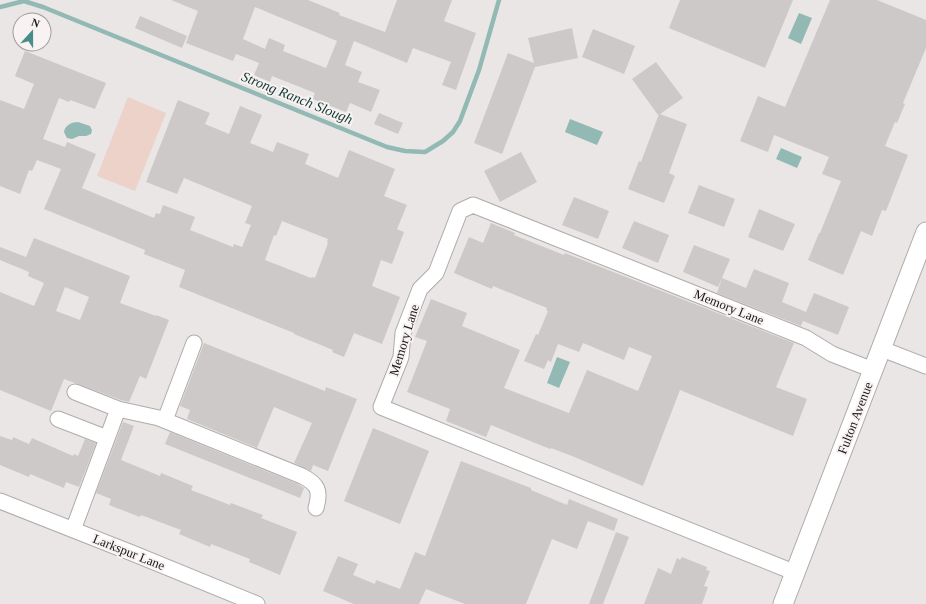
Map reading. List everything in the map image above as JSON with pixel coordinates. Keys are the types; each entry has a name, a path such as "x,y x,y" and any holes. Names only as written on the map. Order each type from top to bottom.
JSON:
{"main road":[{"name":"Fulton Avenue","path":"783,604 926,232"}],"street":[{"name":"Memory Lane","path":"796,573 381,407 401,357 403,333 420,289 436,273 460,211 473,205 806,338 832,354 873,370"},
{"path":"165,420 194,343"},
{"path":"882,349 926,366"},
{"path":"75,392 118,409 165,420 308,479 314,483 318,494 319,499 316,508"},
{"path":"73,530 118,409"},
{"path":"58,419 107,438"},
{"name":"Larkspur Lane","path":"0,501 257,604"}],"shaded area":[{"path":"128,97 166,113 135,191 97,176"}],"water":[{"path":"799,13 812,18 801,44 788,38"},
{"path":"570,119 603,132 597,145 565,132"},
{"path":"78,122 90,126 92,130 91,134 72,139 67,138 64,132 66,127 71,123"},
{"path":"781,148 802,157 797,168 776,159"},
{"path":"557,357 570,362 559,388 547,383"}],"building":[{"path":"171,0 308,0 340,13 339,15 385,32 397,0 452,0 444,21 476,33 456,90 442,85 451,62 413,48 407,63 354,41 345,65 362,72 358,82 380,90 371,112 350,103 346,112 313,99 315,93 272,76 270,82 254,75 259,63 236,54 233,61 186,43 198,11","holes":["255,7 337,41 326,68 283,51 285,45 269,38 265,49 243,39"]},
{"path":"680,0 793,0 765,68 669,28"},
{"path":"830,0 877,0 926,20 926,48 903,103 905,104 897,123 895,122 885,146 908,155 886,211 882,210 872,236 861,231 843,275 808,260 841,181 822,174 829,157 774,135 768,152 740,141 758,96 785,107"},
{"path":"140,16 187,36 182,48 135,28"},
{"path":"572,28 578,58 535,67 502,154 474,143 508,53 534,63 528,38"},
{"path":"593,29 635,46 624,74 582,57"},
{"path":"25,52 106,83 95,109 70,100 69,102 59,98 43,139 65,147 67,142 96,154 82,188 154,218 156,213 160,214 163,205 195,217 190,230 233,247 234,244 242,247 251,225 245,223 252,206 184,178 177,194 146,182 178,100 210,113 205,124 229,134 240,106 262,115 250,143 273,152 277,142 309,154 305,164 338,178 349,150 395,169 384,196 407,205 397,229 404,232 392,264 381,260 372,286 400,297 382,344 354,333 344,357 332,352 333,350 294,333 179,287 185,270 144,254 145,250 44,209 61,169 37,160 32,171 29,170 20,194 0,186 0,100 24,109 34,84 15,76","holes":["282,221 328,239 328,243 315,278 311,278 265,260 274,235 276,236"]},
{"path":"656,62 683,98 660,114 687,124 669,173 675,176 664,203 628,189 639,161 641,162 659,114 658,115 632,79"},
{"path":"379,113 403,123 398,134 374,124"},
{"path":"521,152 537,182 500,202 484,171"},
{"path":"699,185 735,199 724,227 688,213"},
{"path":"574,197 609,211 598,239 562,225"},
{"path":"759,209 795,224 783,251 748,237"},
{"path":"634,221 669,235 658,263 622,248"},
{"path":"491,223 515,233 514,235 564,255 565,253 794,343 776,387 807,399 793,436 680,390 643,486 572,456 551,448 550,449 491,425 486,437 446,421 450,409 407,392 427,341 415,337 431,299 467,313 462,326 520,350 504,388 569,413 587,370 638,391 652,356 629,347 624,360 583,343 579,352 558,344 551,362 548,360 544,369 524,361 536,334 538,335 548,311 546,310 547,308 493,286 492,289 454,273 469,237 483,243"},
{"path":"34,238 130,276 120,303 169,320 146,379 140,376 129,402 64,379 51,411 0,390 0,292 34,306 44,283 28,276 29,272 0,260 0,247 26,257","holes":["65,287 89,297 80,320 56,311"]},
{"path":"694,245 730,259 718,287 683,272"},
{"path":"754,269 789,283 782,302 806,312 814,293 849,307 838,335 803,321 801,326 717,293 722,278 746,288"},
{"path":"204,343 325,391 326,387 357,399 328,471 313,465 311,471 294,463 312,423 274,407 257,448 187,419 190,410 180,406"},
{"path":"123,422 134,426 121,460 160,476 161,473 193,486 191,490 230,505 231,503 263,515 261,518 297,532 280,575 249,562 250,559 211,544 210,547 179,534 181,530 109,505 111,499 96,493"},
{"path":"373,428 429,451 400,524 344,501"},
{"path":"170,432 298,484 304,488 300,498 165,444"},
{"path":"0,436 12,440 13,437 29,444 32,438 73,456 74,454 78,456 85,439 96,443 79,487 66,482 64,488 30,474 29,477 0,465"},
{"path":"461,461 531,488 531,490 567,505 569,499 618,519 614,531 588,521 577,549 552,539 526,604 465,604 426,589 419,604 354,604 323,591 338,556 358,564 353,575 375,584 376,580 400,589 415,552 425,556"},
{"path":"616,532 629,537 603,604 589,604"},
{"path":"682,557 707,567 706,570 710,571 704,586 708,587 702,604 644,604 658,568 671,574 677,558 680,560"}],"waterway":[{"name":"Strong Ranch Slough","path":"0,7 24,1 43,7 387,147 405,151 425,152 443,141 453,132 460,121 479,70 499,0"}]}
